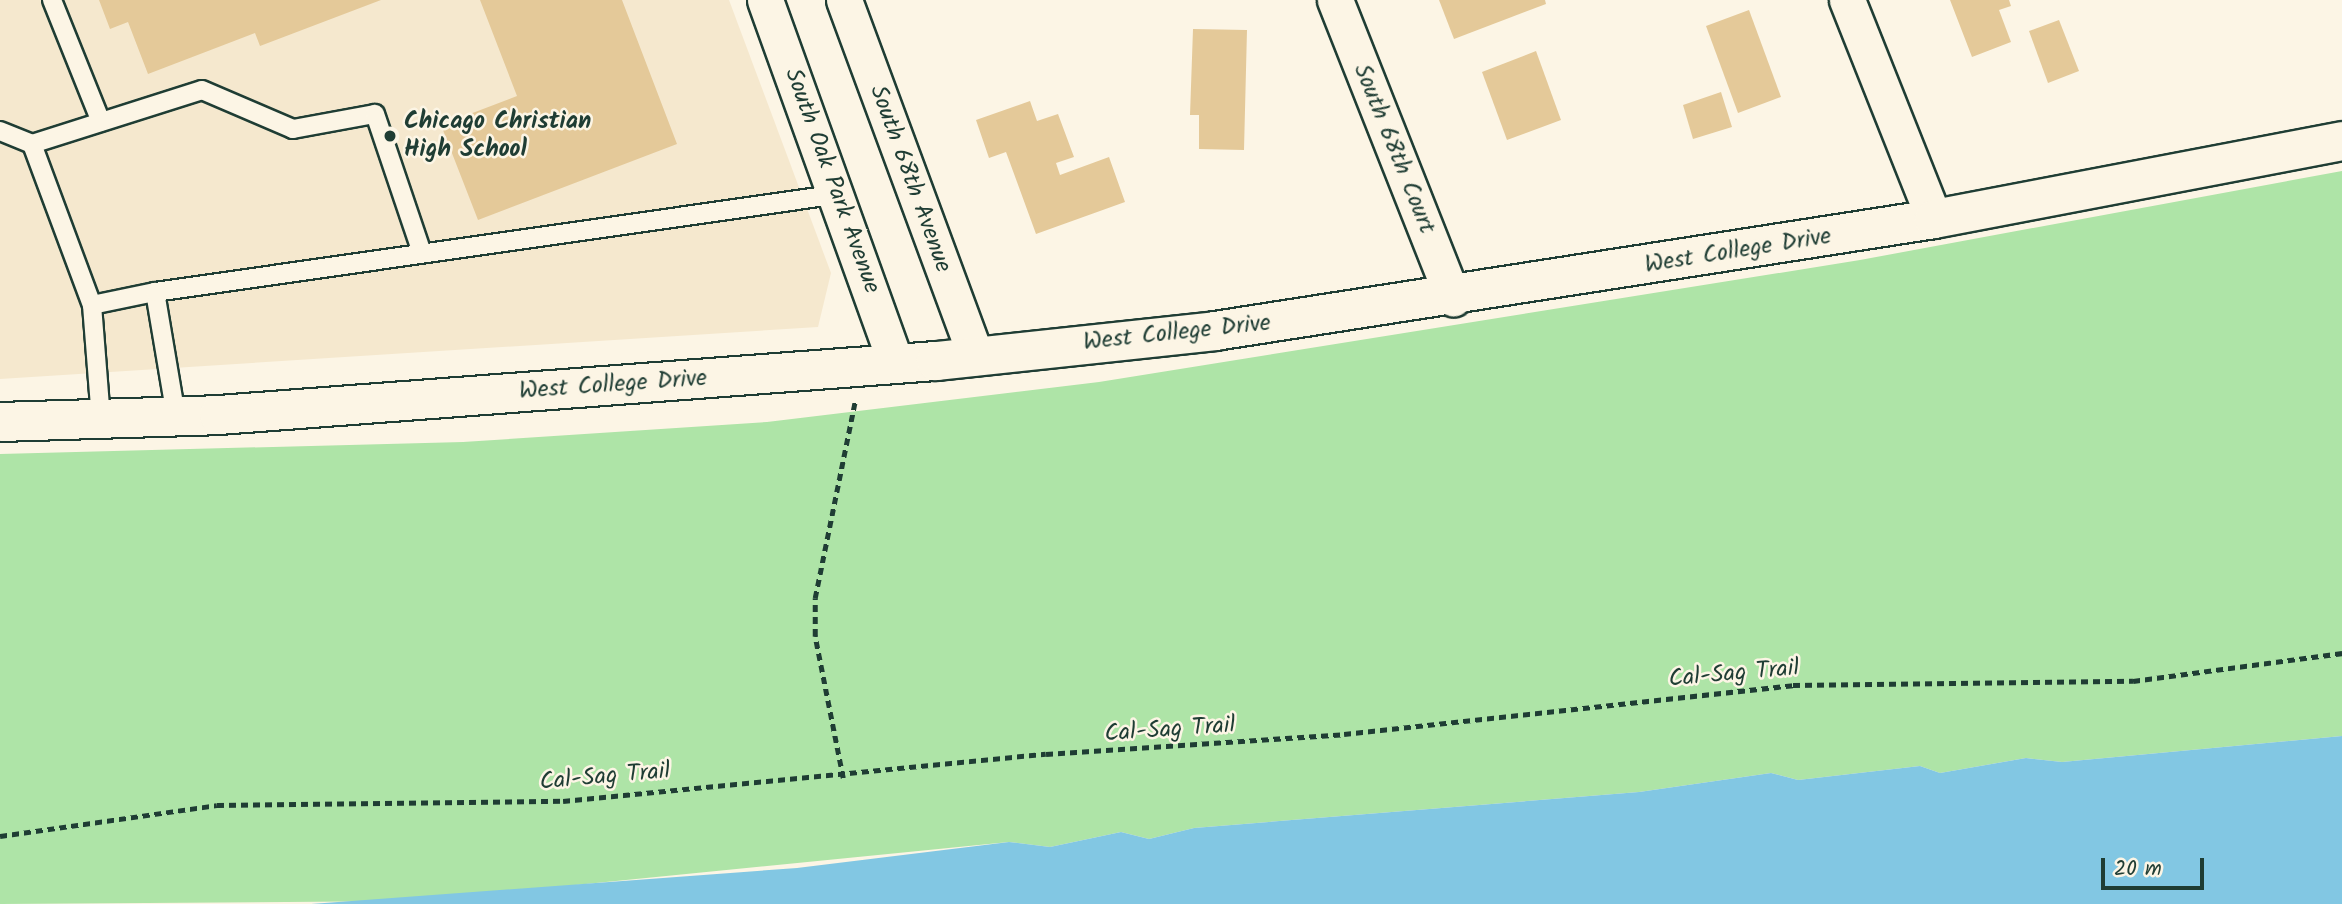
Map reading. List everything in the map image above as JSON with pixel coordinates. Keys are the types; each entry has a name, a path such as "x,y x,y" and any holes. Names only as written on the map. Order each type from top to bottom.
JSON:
{"main road":[{"name":"West College Drive","path":"0,422 176,416 976,357 1453,298 1934,219 2342,141"}],"street":[{"name":"South Oak Park Avenue","path":"765,0 839,194 896,364"},
{"name":"South 68th Avenue","path":"845,0 976,357"},
{"name":"South 68th Court","path":"1335,0 1453,298"},
{"path":"1847,0 1934,219"}],"lane":[{"path":"52,0 101,122"},
{"path":"0,131 32,144 202,90 293,129 375,114 422,253"},
{"path":"32,144 92,305 101,419"},
{"path":"92,305 155,292 839,194"},
{"path":"155,292 176,416"}],"path":[{"path":"844,778 815,636 815,598 852,430 851,367"},
{"name":"Cal-Sag Trail","path":"0,836 216,805 563,801 727,782 844,778 1793,685 2133,681 2342,653"}],"shaded area":[{"name":"Chicago Christian High School","path":"0,0 729,0 831,273 818,327 0,379"}],"green space":[{"path":"2342,171 2342,736 2062,762 2026,758 1940,773 1920,766 1798,780 1771,773 1639,792 1194,828 1149,839 1121,832 1050,847 1009,842 415,901 0,904 0,454 463,442 767,422 1099,382 1860,260"}],"water":[{"path":"2342,736 2342,904 311,904 797,868 1009,842 1050,847 1121,832 1149,839 1194,828 1639,792 1771,773 1798,780 1920,766 1940,773 2026,758 2062,762"}],"building":[{"path":"99,0 381,0 260,46 255,33 148,74 128,22 110,29"},
{"name":"Chicago Christian High School","path":"480,0 622,0 677,144 478,220 441,125 517,96"},
{"path":"1439,0 1545,0 1546,4 1454,39"},
{"path":"1950,0 2009,0 2011,6 1999,10 2011,42 1972,57"},
{"path":"1749,10 1781,97 1738,113 1706,26"},
{"path":"2059,20 2079,71 2048,83 2029,31"},
{"path":"1193,29 1247,30 1244,150 1199,149 1199,115 1190,115"},
{"path":"1536,51 1561,120 1507,140 1482,72"},
{"path":"1721,92 1732,127 1693,139 1683,105"},
{"path":"1030,101 1037,121 1058,114 1074,157 1056,163 1060,175 1109,157 1125,202 1036,234 1006,152 989,158 976,120"}],"place":[{"name":"Chicago Christian High School","path":"390,136"}]}
